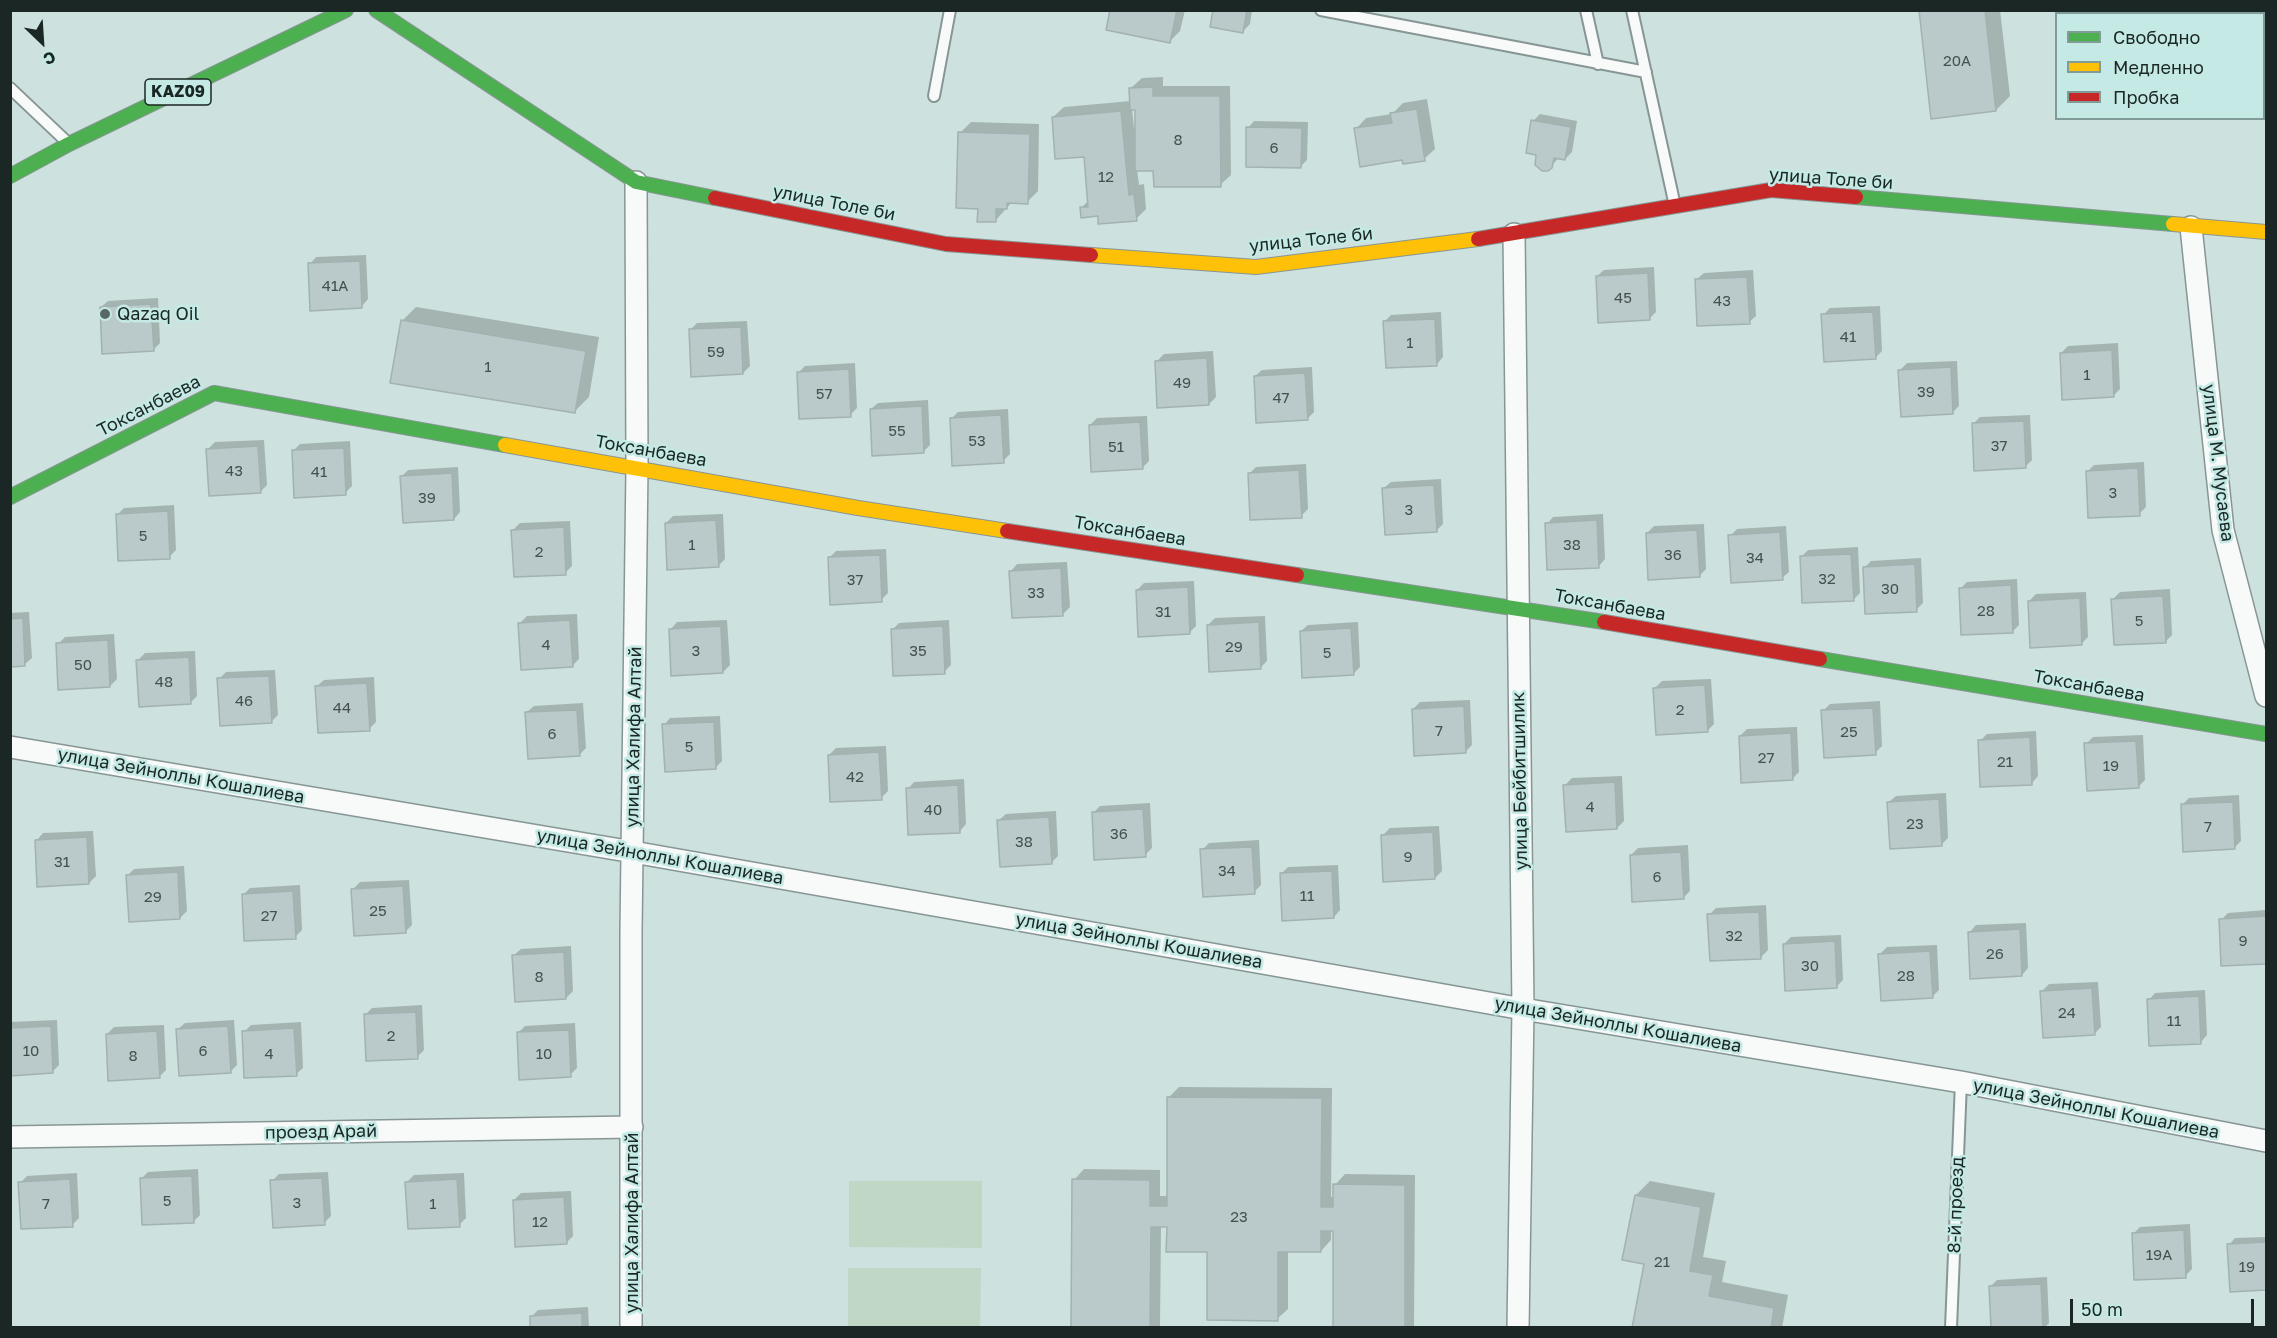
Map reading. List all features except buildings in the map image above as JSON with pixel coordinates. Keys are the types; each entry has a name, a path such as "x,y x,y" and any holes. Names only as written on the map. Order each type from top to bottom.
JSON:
{"main road":[{"name":"KAZ09","path":"10,176 69,144 346,10"},
{"name":"улица Толе би","path":"376,10 636,182 946,244 1256,267 1514,234 1771,190 2266,232"},
{"name":"Токсанбаева","path":"10,497 214,393 637,466 858,507 1518,608 2266,734"}],"street":[{"name":"улица Халифа Алтай","path":"631,1328 631,930 637,466 636,182"},
{"name":"улица М. Мусаева","path":"2191,227 2223,530 2266,696"},
{"name":"улица Бейбитшилик","path":"1514,234 1523,1009 1518,1328"},
{"name":"улица Зейноллы Кошалиева","path":"10,747 633,852 1523,1009 1961,1082 2266,1142"},
{"name":"проезд Арай","path":"10,1137 632,1127"}],"lane":[{"path":"934,96 950,10"},
{"path":"1321,10 1646,72"},
{"path":"1586,10 1598,64"},
{"path":"1632,10 1675,206"},
{"path":"10,88 69,144"},
{"name":"8-й проезд","path":"1952,1328 1961,1082"}],"green space":[{"path":"849,1181 982,1181 982,1248 849,1247"},
{"path":"848,1268 981,1268 980,1327 848,1327"}],"traffic: fast":[{"path":"10,176 69,144 346,10"},
{"path":"376,10 636,182 715,198"},
{"path":"1856,197 2173,224"},
{"path":"10,497 214,393 505,445"},
{"path":"1297,575 1604,622"},
{"path":"1820,659 2266,734"}],"traffic: slow":[{"path":"2173,224 2266,232"},
{"path":"1091,255 1256,267 1478,239"},
{"path":"505,445 858,508 1007,531"}],"traffic: jam":[{"path":"1478,239 1771,190 1856,197"},
{"path":"715,198 946,244 1091,255"},
{"path":"1007,531 1297,575"},
{"path":"1604,622 1820,659"}],"place":[{"name":"Qazaq Oil","path":"105,314"}]}
